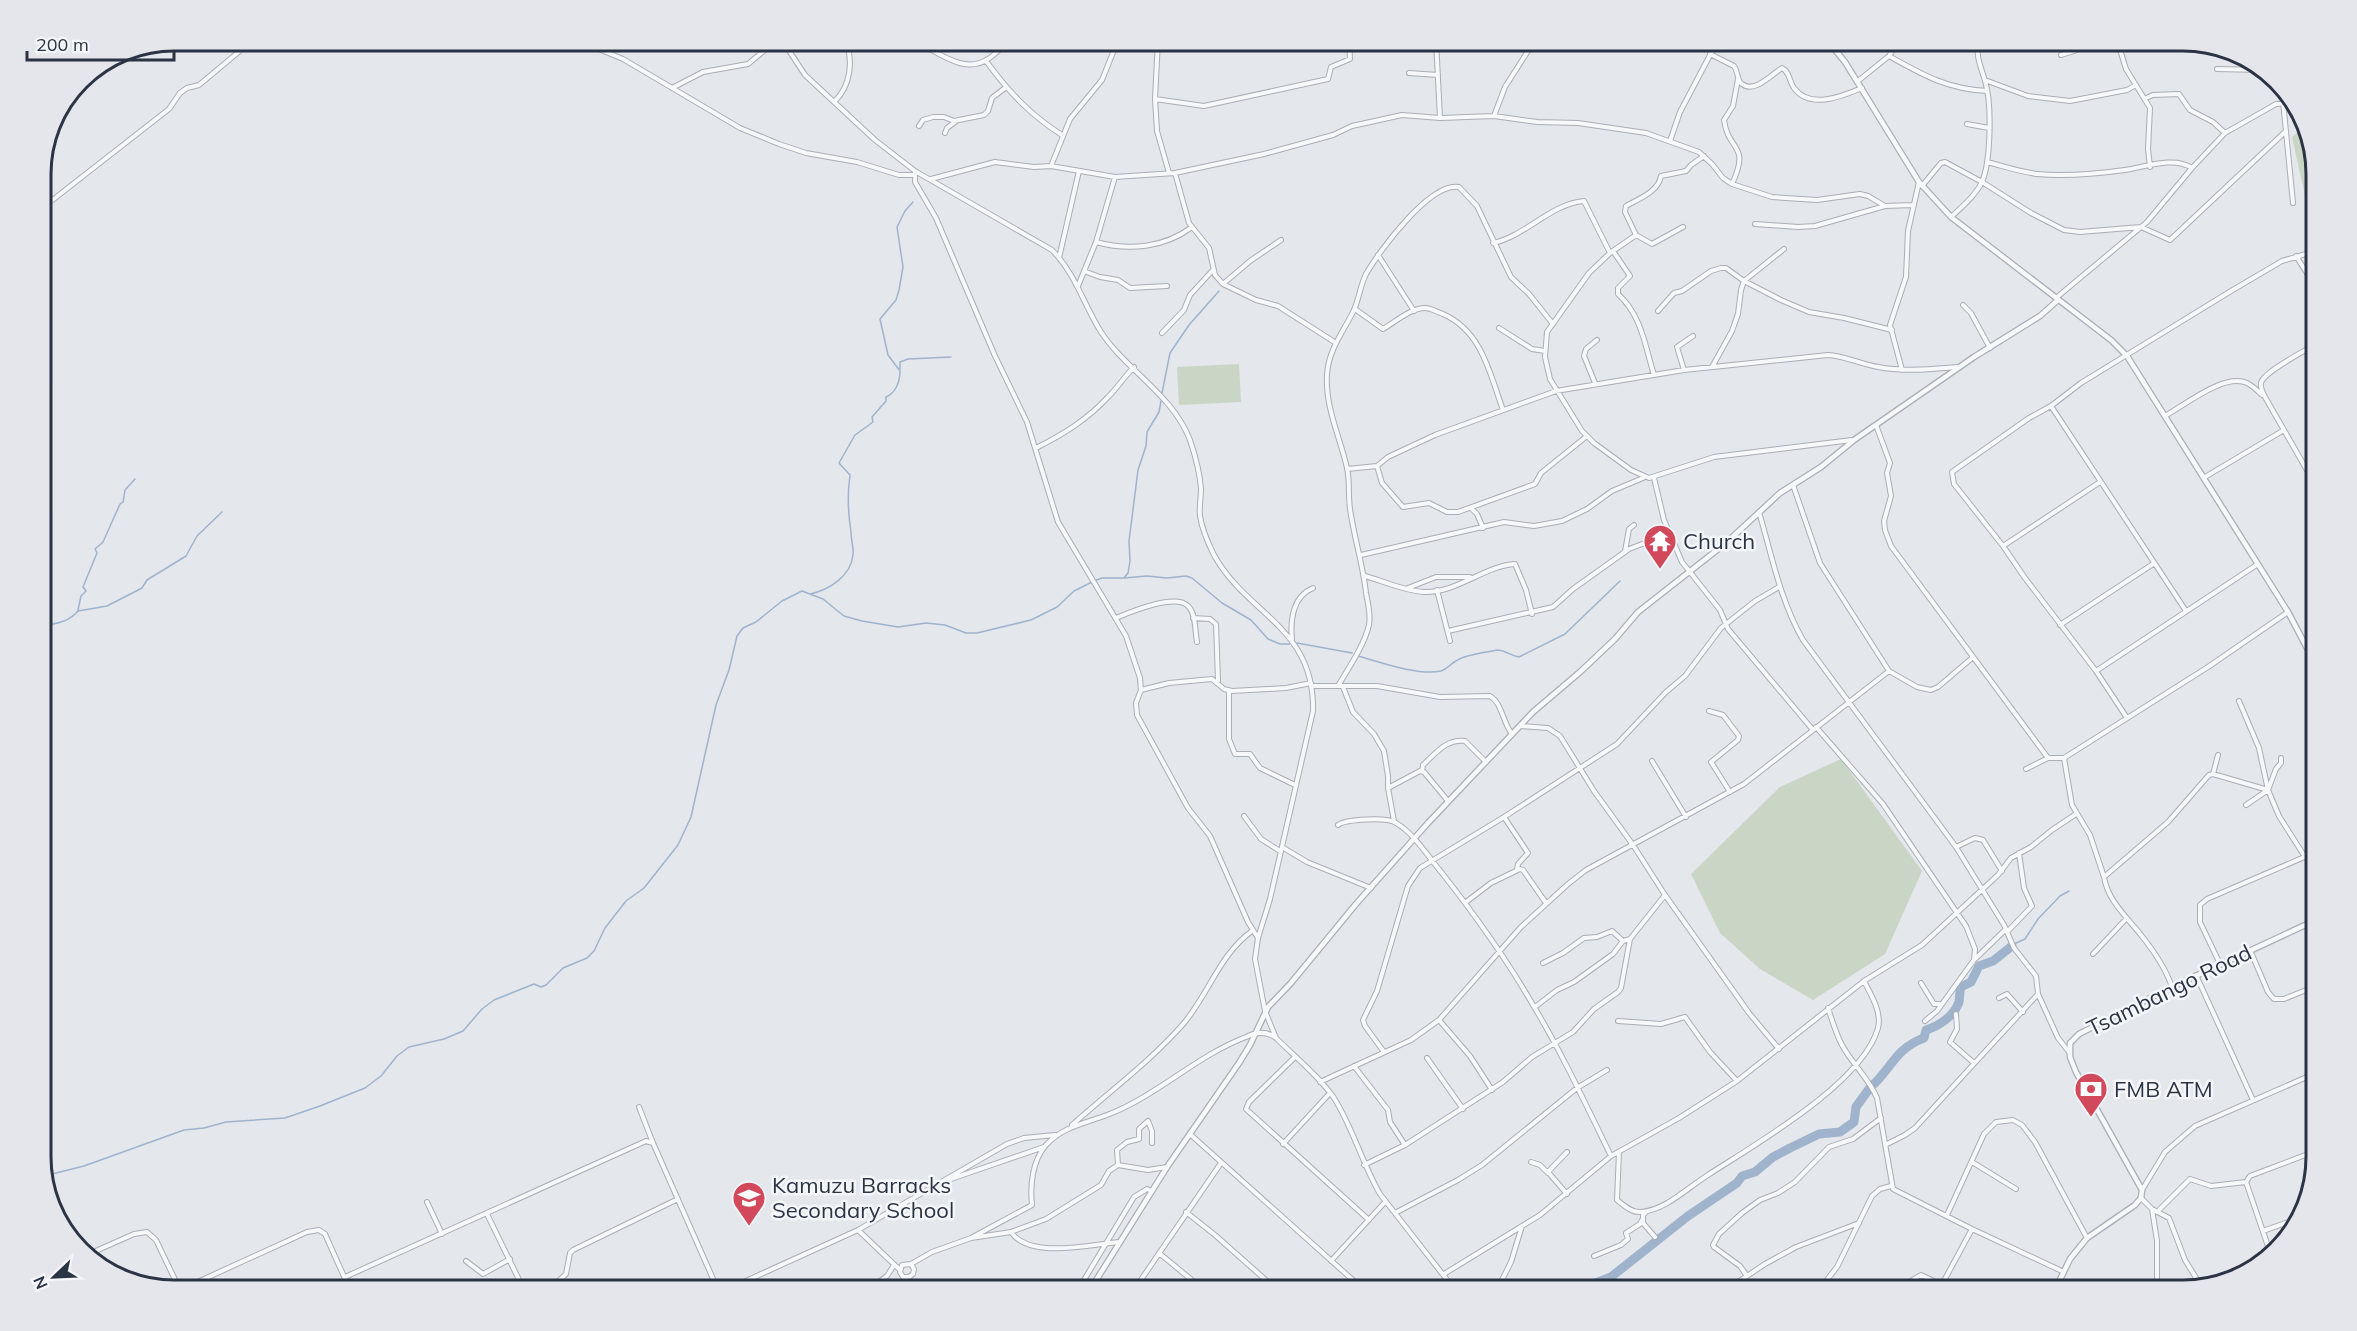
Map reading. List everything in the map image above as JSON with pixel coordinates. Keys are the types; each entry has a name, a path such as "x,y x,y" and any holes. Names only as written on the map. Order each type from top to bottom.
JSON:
{"street":[{"path":"51,201 169,109 180,93 187,88 199,85 240,51"},
{"path":"604,51 623,59 740,128 779,144 806,153 857,162 899,175 914,173"},
{"path":"672,88 703,72 748,64 764,51"},
{"path":"790,51 806,75 914,173 931,179 1052,250 1059,258 1078,286 1103,334 1164,401 1190,440 1200,483 1201,523 1216,557 1239,587 1292,639 1302,657 1311,685 1313,711 1270,899 1258,938 1255,967 1265,1011 1276,1038"},
{"path":"835,101 843,93 848,83 848,51"},
{"path":"934,51 956,62 970,64 986,61 998,51"},
{"path":"1051,166 1062,135 1075,112 1102,80 1114,51"},
{"path":"1157,51 1155,99 1157,131 1186,214 1192,228 1209,248 1213,269 1223,284 1256,300 1278,306 1336,343"},
{"path":"1155,99 1204,106 1328,79 1331,67 1350,60 1350,51"},
{"path":"1437,51 1440,118"},
{"path":"1494,116 1505,87 1528,51"},
{"path":"1670,141 1680,111 1712,51"},
{"path":"1837,51 1858,81 1920,184 1951,217 2111,340 2127,356 2205,477 2288,612 2306,646"},
{"path":"1858,81 1892,51"},
{"path":"1951,217 1968,201 1982,182 1987,162 1989,128 1987,91 1978,63 1977,51"},
{"path":"2061,55 2074,51"},
{"path":"2120,51 2126,69 2146,98 2151,115 2148,136 2150,167"},
{"path":"1710,54 1734,66 1738,79 1744,86 1753,86 1775,75 1782,68 1800,93 1822,100 1832,99 1862,88"},
{"path":"1889,56 1941,83 1964,90 1987,91"},
{"path":"986,61 1005,88 1041,122 1062,135"},
{"path":"2217,69 2249,70"},
{"path":"1409,73 1438,75"},
{"path":"1732,184 1740,158 1724,120 1733,106 1738,79"},
{"path":"1985,80 2028,96 2070,101 2127,90 2136,85"},
{"path":"945,133 947,128 956,121 986,114 992,98 1005,88"},
{"path":"2146,98 2153,95 2179,94 2194,113 2213,122 2225,133"},
{"path":"1096,1280 1167,1167 1239,1063 1265,1011 1448,801 1520,726 1615,639 1638,612 1726,543 1780,493 1821,467 1854,440 1961,367 2040,316 2141,227 2225,133 2282,102 2289,147 2293,203"},
{"path":"931,179 994,162 1034,168 1051,166 1114,177 1172,173 1264,154 1333,135 1352,126 1402,115 1440,118 1494,116 1537,122 1585,124 1646,133 1699,152 1723,178 1732,184 1790,199 1817,200 1864,195 1885,206"},
{"path":"919,126 923,120 940,116 956,121"},
{"path":"1967,124 1989,128"},
{"path":"1902,370 1890,325 1891,316 1906,277 1908,231 1913,205 1920,184 1944,162 1982,182 2031,213 2071,232 2141,227 2167,240 2175,236 2286,131"},
{"path":"1683,227 1652,244 1646,243 1636,235 1625,212 1626,206 1647,195 1660,183 1661,176 1686,171 1704,156"},
{"path":"1987,162 2034,173 2054,175 2100,173 2172,162 2185,163 2192,168"},
{"path":"1059,258 1079,171"},
{"path":"914,173 915,182 936,218 995,356 1027,422 1058,522 1116,618 1136,660 1141,690 1136,703 1137,714 1188,808 1210,836 1252,931 1258,938"},
{"path":"1078,286 1096,242 1114,177"},
{"path":"1394,822 1384,750 1374,734 1353,712 1341,686 1368,627 1370,615 1365,576 1350,508 1347,469 1328,390 1327,374 1336,343 1355,309 1361,285 1378,255 1422,205 1436,194 1454,186 1464,190 1477,206 1511,277 1529,294 1553,324"},
{"path":"1493,243 1514,236 1557,210 1584,201 1611,252 1630,276 1618,288 1618,294 1628,304 1642,329 1654,375"},
{"path":"1755,224 1815,226 1885,206 1913,205"},
{"path":"1096,242 1115,247 1149,245 1178,237 1192,228"},
{"path":"1636,235 1611,252 1589,273 1568,306 1547,332 1545,351 1547,369 1556,391 1587,436 1644,478"},
{"path":"1223,284 1250,261 1281,240"},
{"path":"1711,367 1732,331 1738,314 1744,281 1784,249"},
{"path":"2127,718 2096,670 1954,484 1952,472 2029,418 2051,406 2081,383 2272,267 2306,254"},
{"path":"1378,255 1414,311"},
{"path":"2296,256 2306,272"},
{"path":"1658,311 1674,293 1682,291 1711,271 1726,268 1744,281 1809,312 1892,330"},
{"path":"1162,333 1184,310 1190,295 1213,269"},
{"path":"1084,271 1118,280 1130,288 1167,286"},
{"path":"1963,305 1971,313 1990,348"},
{"path":"1355,309 1383,329 1414,311 1430,309 1449,317 1470,335 1481,349 1503,410"},
{"path":"1499,328 1532,349 1545,351"},
{"path":"1683,370 1677,347 1693,336"},
{"path":"1595,383 1584,356 1586,350 1597,340"},
{"path":"2306,350 2263,378 2261,386 2265,397 2306,466"},
{"path":"1347,469 1377,466 1388,457 1425,440 1503,410 1556,391 1595,383 1683,370 1828,355 1902,370 1961,367"},
{"path":"1036,448 1066,433 1083,421 1112,394 1134,367"},
{"path":"2165,416 2202,393 2232,382 2247,383 2265,397"},
{"path":"2051,406 2186,611"},
{"path":"1876,425 1890,462 1887,474 1891,496 1884,521 1891,546 2048,758"},
{"path":"2205,477 2284,430"},
{"path":"1377,466 1382,483 1403,507 1429,503 1441,510 1452,512 1471,508 1535,484 1541,473 1587,436"},
{"path":"1361,555 1504,522 1534,526 1562,521 1587,509 1612,491 1644,478 1654,478 1714,457 1854,440"},
{"path":"1654,478 1667,527 1682,562 1720,610 1728,629 1814,729 1883,804 1966,926 1974,946 1974,960"},
{"path":"2003,546 2100,482"},
{"path":"1792,485 1820,563 1889,671 1917,687 1931,690 1938,687 1972,658"},
{"path":"1471,508 1483,528"},
{"path":"1759,512 1779,587 1803,640 1956,847 1982,888 2014,948 2036,976 2038,994 2058,1038 2069,1052"},
{"path":"1625,552 1629,529 1634,525"},
{"path":"1448,631 1483,622 1532,614 1557,605 1573,589 1625,552 1645,543 1667,527"},
{"path":"1365,576 1423,592 1437,590 1474,578 1488,570 1515,564 1526,590 1532,614"},
{"path":"2060,625 2153,564"},
{"path":"2096,670 2258,564"},
{"path":"1407,588 1436,577 1474,578"},
{"path":"1384,1052 1363,1020 1377,991 1408,886 1420,868 1617,744 1666,692 1685,676 1725,624 1755,601 1779,587"},
{"path":"1292,639 1290,621 1292,612 1307,591 1313,588"},
{"path":"1437,590 1450,641"},
{"path":"1116,618 1143,608 1177,601 1188,605 1197,642"},
{"path":"2026,769 2048,758 2064,758 2288,612"},
{"path":"1193,618 1210,619 1216,624 1218,682"},
{"path":"1320,1082 1412,1040 1439,1020 1512,936 1546,903 1586,870 1686,817 1758,774 1889,671"},
{"path":"1141,690 1169,683 1212,679 1229,691 1311,685 1382,687 1440,697 1490,696 1498,703 1512,734"},
{"path":"1229,691 1229,739 1235,754 1250,754 1260,768 1295,785"},
{"path":"2220,964 2200,922 2200,905 2207,899 2304,857 2283,823 2268,790 2262,758 2239,701"},
{"path":"1709,711 1723,715 1739,736 1738,740 1711,762 1730,792"},
{"path":"1520,726 1542,726 1554,731 1570,749 1594,791 1665,895 1749,1014 1779,1050"},
{"path":"1422,771 1423,765 1441,746 1458,740 1465,741 1486,762"},
{"path":"2213,774 2218,755"},
{"path":"2064,758 2072,805 2090,835 2107,891 2126,919 2145,941 2172,987"},
{"path":"2246,805 2268,790 2276,769 2282,763 2281,758"},
{"path":"1652,762 1686,817"},
{"path":"1388,788 1422,771"},
{"path":"1422,771 1448,801"},
{"path":"2104,877 2168,822 2207,777 2213,774 2268,790"},
{"path":"1444,1274 1522,1226 1568,1194 1618,1151 1679,1118 1737,1081 1864,981 1922,945 2019,853 2031,847 2076,814"},
{"path":"1244,816 1261,839 1307,862 1371,888"},
{"path":"1504,817 1528,853 1518,864 1517,869"},
{"path":"1338,825 1350,820 1394,822 1415,839 1466,902 1535,1007 1611,1156"},
{"path":"1956,847 1975,838 1983,840 2002,871"},
{"path":"1925,1021 1937,1011 1974,960 2032,906 2024,888 2019,853"},
{"path":"1466,902 1491,883 1517,869 1523,870 1546,903"},
{"path":"1364,1165 1405,1145 1492,1090 1530,1059 1573,1032 1594,1008 1618,992 1621,988 1630,939 1665,895"},
{"path":"2092,954 2126,919"},
{"name":"Tsambango Road","path":"2142,1190 2091,1100 2069,1052 2070,1043 2079,1034 2172,987 2306,924"},
{"path":"1070,1128 1164,1046 1194,1011 1204,991 1239,941 1252,931"},
{"path":"1543,963 1563,953 1587,936 1599,936 1612,931 1623,941"},
{"path":"1535,1007 1607,958 1623,941 1630,939"},
{"path":"2250,949 2268,992 2274,999 2283,999 2306,990"},
{"path":"2196,975 2253,1100"},
{"path":"1618,1151 1616,1198 1636,1212 1647,1211 1678,1196 1801,1114 1864,1055 1878,1026 1875,1004 1864,981"},
{"path":"1921,983 1934,1004 1938,1006 1941,1004"},
{"path":"1999,998 2007,994 2023,1012"},
{"path":"1887,1144 1915,1128 2038,994"},
{"path":"1828,1008 1841,1044 1872,1087 1887,1144 1891,1186 1972,1229 2064,1272"},
{"path":"1956,1014 1957,1029 1950,1042 1974,1063"},
{"path":"1618,1021 1658,1024 1681,1017 1688,1018 1710,1052 1737,1081"},
{"path":"1439,1020 1470,1056 1492,1090"},
{"path":"900,1270 903,1264 911,1264 932,1252 971,1238 1032,1205 1034,1169 1044,1147 1056,1135 1132,1104 1210,1054 1256,1033 1267,1033 1276,1038 1330,1093 1345,1119 1364,1165 1385,1202 1448,1280"},
{"path":"1295,1057 1249,1102 1246,1109 1368,1220"},
{"path":"1427,1058 1463,1109"},
{"path":"1354,1066 1388,1110 1390,1122 1405,1145"},
{"path":"1395,1213 1482,1165 1577,1088 1607,1070"},
{"path":"2060,1280 2070,1259 2087,1238 2135,1205 2141,1198 2142,1190 2165,1152 2179,1138 2195,1126 2306,1077"},
{"path":"1283,1144 1330,1093"},
{"path":"639,1107 713,1280"},
{"path":"1748,1276 1737,1264 1714,1247 1719,1234 1760,1200 1778,1193 1795,1182 1828,1147 1853,1139 1882,1118"},
{"path":"1947,1215 1984,1134 1992,1125 2007,1119 2022,1125 2035,1142 2087,1238"},
{"path":"1118,1165 1117,1150 1126,1142 1139,1139 1137,1135 1139,1129 1148,1121 1152,1131 1152,1143"},
{"path":"748,1280 858,1230 1007,1144 1024,1138 1056,1135"},
{"path":"1191,1135 1353,1280"},
{"path":"345,1277 639,1143 646,1141 653,1143"},
{"path":"944,1180 1044,1147"},
{"path":"1548,1173 1549,1169 1567,1152"},
{"path":"2157,1212 2190,1179 2211,1186 2246,1182 2250,1176 2306,1155"},
{"path":"1531,1162 1539,1164 1568,1194"},
{"path":"1972,1162 2016,1189"},
{"path":"1141,1280 1221,1163"},
{"path":"971,1238 1011,1232 1046,1219 1101,1185 1108,1171 1118,1165 1148,1170 1167,1167"},
{"path":"2246,1182 2268,1246"},
{"path":"1827,1280 1837,1267 1872,1196 1880,1189 1891,1186"},
{"path":"1084,1280 1134,1197 1147,1189 1152,1191"},
{"path":"2141,1198 2152,1209 2169,1218 2185,1260 2196,1279"},
{"path":"560,1280 566,1274 573,1250 678,1199"},
{"path":"427,1202 442,1234"},
{"path":"1331,1261 1385,1202"},
{"path":"2152,1209 2157,1242 2157,1280"},
{"path":"1594,1256 1623,1244 1628,1239 1627,1232 1640,1224 1647,1211"},
{"path":"1186,1212 1215,1234 1266,1280"},
{"path":"487,1214 519,1280"},
{"path":"1642,1220 1655,1237"},
{"path":"2263,1231 2288,1222"},
{"path":"1742,1280 1796,1247 1859,1223"},
{"path":"1502,1280 1511,1262 1522,1226"},
{"path":"1945,1280 1972,1229"},
{"path":"202,1280 307,1232 319,1230 325,1234 346,1280"},
{"path":"858,1230 907,1278 914,1272 911,1264"},
{"path":"95,1251 134,1234 147,1232 156,1240 175,1280"},
{"path":"1011,1232 1014,1237 1040,1247 1064,1249 1120,1242"},
{"path":"1159,1253 1192,1280"},
{"path":"466,1261 483,1274 510,1259"},
{"path":"882,1280 894,1265"},
{"path":"1912,1280 1921,1275 1932,1280"}],"green space":[{"path":"2298,132 2304,150 2306,200 2292,137"},
{"path":"1239,364 1241,402 1179,405 1177,367"},
{"path":"1841,759 1922,871 1885,954 1813,1000 1760,969 1720,933 1691,874 1780,787"}],"waterway":[{"path":"810,594 838,581 844,576 851,563 853,550 848,504 850,475 839,463 855,435 873,422 872,417 886,401 886,397 895,390 898,383 900,371 888,355 880,319 896,300 899,290 903,267 897,227 905,211 913,202"},
{"path":"1162,393 1170,353 1189,325 1219,291"},
{"path":"900,369 900,362 908,359 951,357"},
{"path":"52,1174 84,1166 184,1130 226,1122 285,1118 365,1088 381,1076 397,1056 409,1047 444,1039 463,1031 482,1009 494,1000 534,984 541,987 546,985 563,968 587,958 594,951 605,928 626,901 644,888 678,845 691,817 716,705 729,670 737,636 743,628 756,622 782,601 802,591 823,599 844,616 862,621 898,627 926,623 945,625 966,633 977,633 1031,620 1057,607 1074,591 1102,578 1124,578 1128,573 1130,561 1129,541 1138,470 1146,446 1147,432 1159,412 1161,401"},
{"path":"78,610 81,596 86,591 83,587 97,553 95,549 103,542 123,502 125,490 135,479"},
{"path":"51,624 64,621 78,611 107,606 142,588 147,580 186,556 197,536 222,512"},
{"path":"1124,578 1147,576 1192,578 1222,603 1251,620 1268,639 1280,644 1290,644"},
{"path":"1358,656 1421,672 1441,671 1465,657 1497,650 1519,657 1565,634 1620,581"},
{"path":"1297,643 1352,653"},
{"path":"2014,944 2025,939 2038,919 2060,896 2069,891"},
{"path":"1874,1084 1901,1052 1924,1038 1926,1030 1941,1023 1954,1012 1959,1002 1961,987 1971,982 1979,966 1993,961 2012,946"},
{"path":"1603,1280 1611,1277 1688,1216 1737,1183 1742,1176 1755,1172 1773,1157 1819,1134 1840,1132 1854,1122 1856,1107 1869,1089"}],"place":[{"name":"Church","path":"1660,570"},
{"name":"FMB ATM","path":"2091,1118"},
{"name":"Kamuzu Barracks Secondary School","path":"749,1227"}]}
